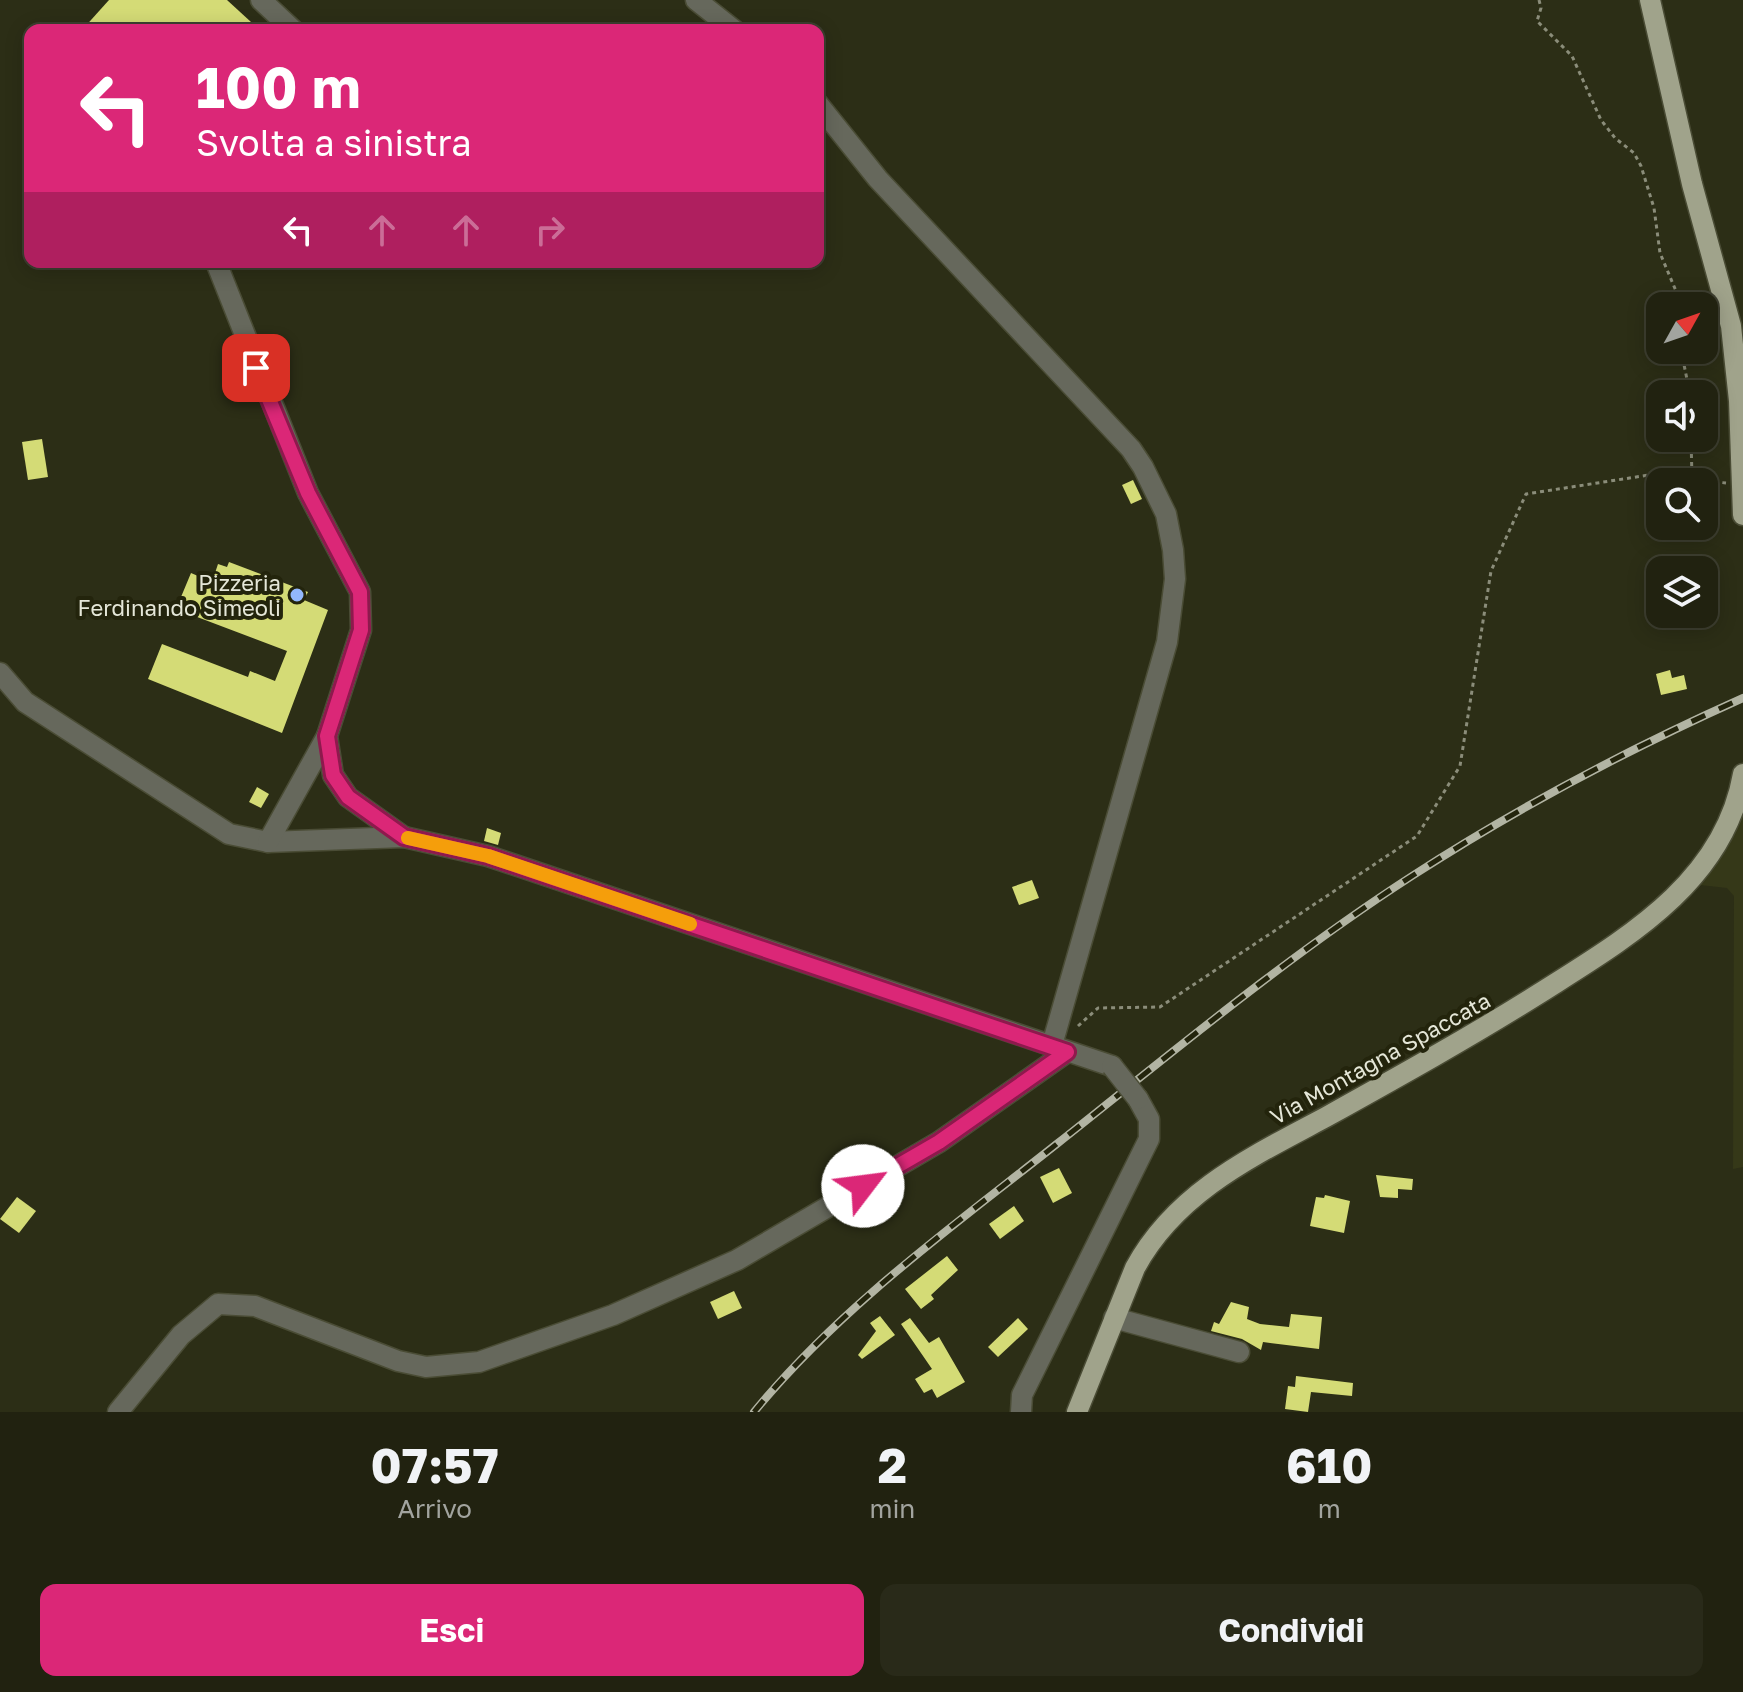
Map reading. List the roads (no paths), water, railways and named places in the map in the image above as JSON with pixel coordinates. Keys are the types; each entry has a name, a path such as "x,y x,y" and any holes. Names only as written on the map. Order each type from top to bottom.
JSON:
{"main road":[{"path":"1650,0 1692,184 1735,309 1741,401 1743,515"},
{"name":"Via Montagna Spaccata","path":"1077,1412 1146,1247 1183,1204 1214,1181 1464,1041 1639,930 1683,889 1707,860 1723,831 1743,774"}],"street":[{"path":"261,0 287,24"},
{"path":"696,0 726,24"},
{"path":"118,1412 181,1335 218,1304 255,1306 398,1361 426,1367 479,1362 613,1315 737,1260 939,1142 1059,1048 1167,642 1175,579 1166,514 1131,449 878,179 824,112"},
{"path":"218,268 308,493 360,592 361,630 327,736 268,842"},
{"path":"0,673 25,702 229,834 268,842 404,837 488,856 1112,1066 1138,1099 1149,1119 1149,1139 1022,1395 1021,1412"},
{"path":"327,736 333,775 348,797 404,837"},
{"path":"1114,1318 1239,1352"}],"railway":[{"path":"754,1412 823,1337 898,1270 1276,971 1412,876 1533,803 1743,698"}],"place":[{"name":"Pizzeria Ferdinando Simeoli","path":"297,595"}]}
